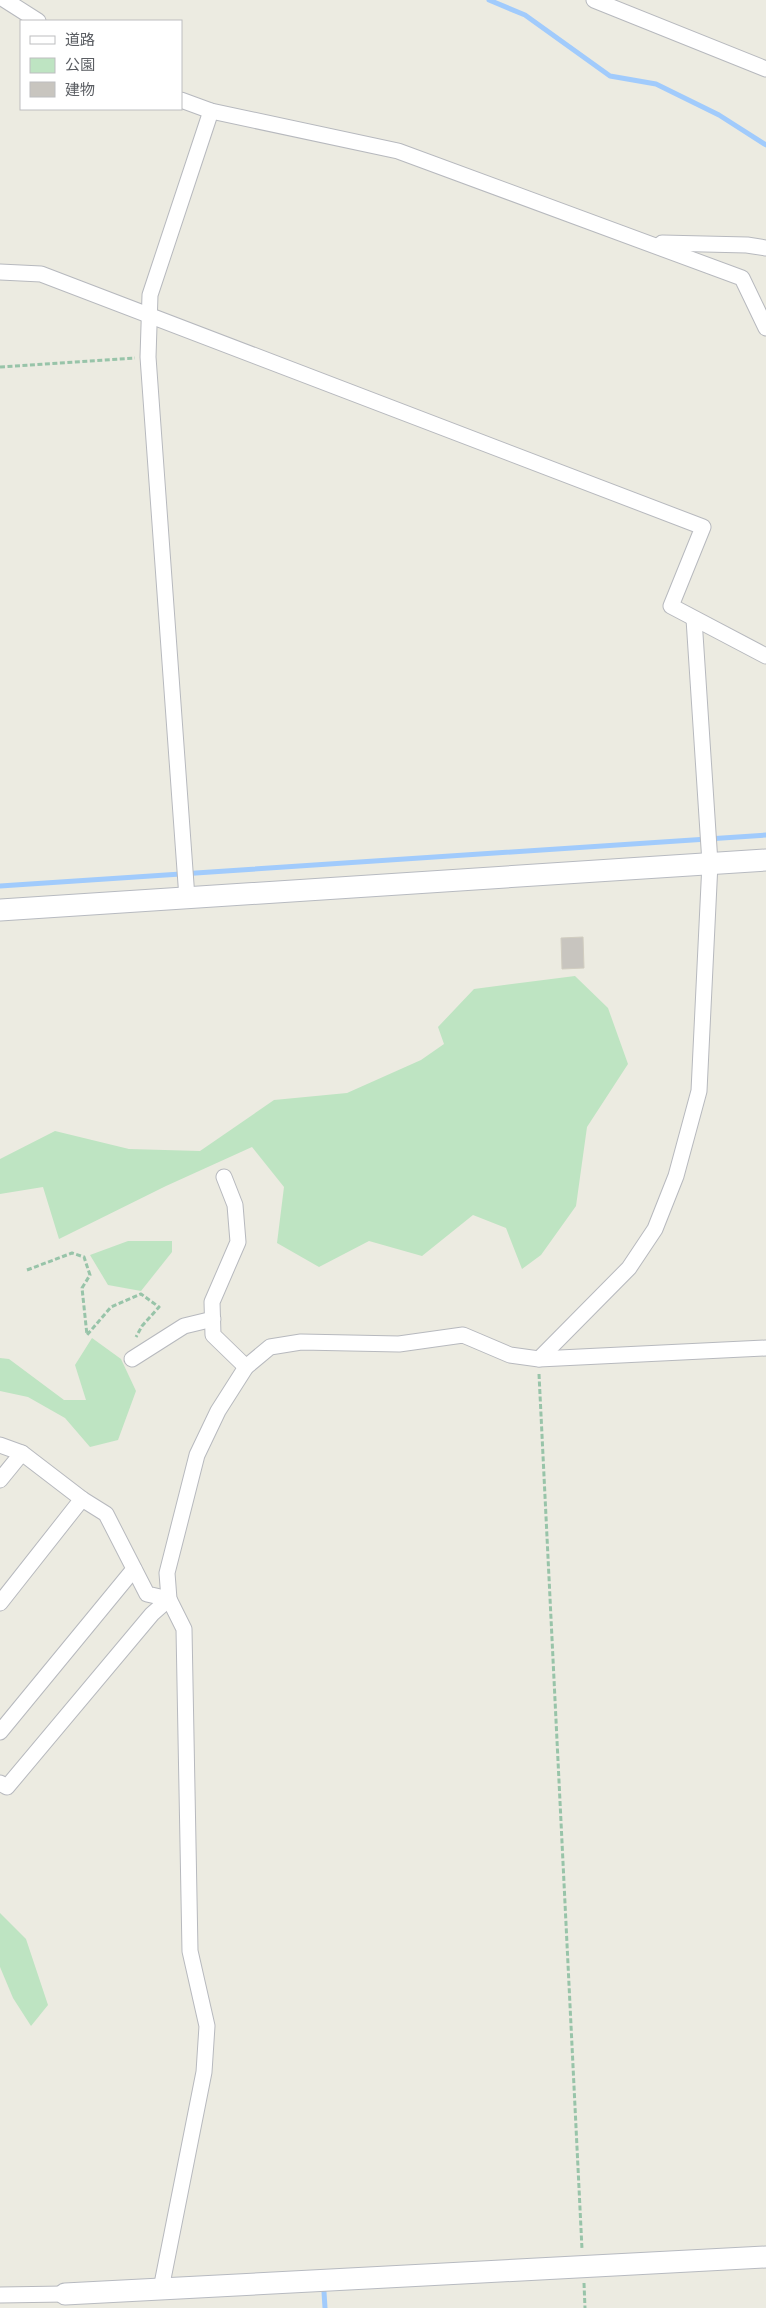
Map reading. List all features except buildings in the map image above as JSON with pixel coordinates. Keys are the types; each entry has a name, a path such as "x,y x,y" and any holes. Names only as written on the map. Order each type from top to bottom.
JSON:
{"street":[{"path":"4,0 36,20"},
{"path":"594,0 766,69"},
{"path":"182,100 211,111 398,151 742,278 766,328"},
{"path":"188,898 148,357 148,316 150,295 211,111"},
{"path":"658,246 662,243 747,245 766,248"},
{"path":"0,272 41,274 703,527 671,606 766,656"},
{"path":"539,1359 630,1268 655,1229 676,1176 699,1091 710,863 694,619"},
{"path":"0,910 766,860"},
{"path":"224,1177 235,1205 238,1242 212,1302 213,1335 246,1367"},
{"path":"132,1360 184,1326 213,1319"},
{"path":"162,2289 204,2072 207,2026 190,1951 184,1630 169,1599 167,1573 197,1455 218,1411 246,1367 270,1346 301,1342 399,1344 463,1336 510,1355 539,1359 766,1348"},
{"path":"0,1445 22,1453 82,1499 106,1514 147,1594 169,1599"},
{"path":"0,1480 22,1453"},
{"path":"0,1603 82,1499"},
{"path":"0,1732 134,1570"},
{"path":"0,1783 7,1788 152,1614 169,1599"},
{"path":"0,2295 65,2294 766,2257"}],"path":[{"path":"0,367 148,357"},
{"path":"27,1270 72,1253 84,1257 90,1275 82,1288 87,1335 111,1307 141,1294 158,1307 142,1326 127,1356 132,1360"},
{"path":"539,1359 585,2308"}],"green space":[{"path":"575,976 608,1008 628,1064 587,1127 576,1206 541,1255 522,1269 506,1228 473,1215 422,1256 369,1241 319,1267 277,1243 284,1187 252,1147 166,1186 59,1239 43,1187 0,1194 0,1159 55,1131 129,1149 200,1151 274,1100 347,1093 421,1060 444,1044 438,1027 474,989"},
{"path":"128,1241 172,1241 172,1252 141,1291 108,1285 90,1255"},
{"path":"92,1338 121,1359 136,1391 118,1440 90,1447 65,1418 28,1397 0,1391 0,1358 9,1359 64,1400 86,1400 75,1365"},
{"path":"0,1913 26,1939 48,2005 31,2026 13,1998 0,1967"}],"waterway":[{"path":"489,0 525,15 610,76 656,84 719,115 766,145"},
{"path":"0,886 766,835"},
{"path":"324,2292 325,2308"}]}
